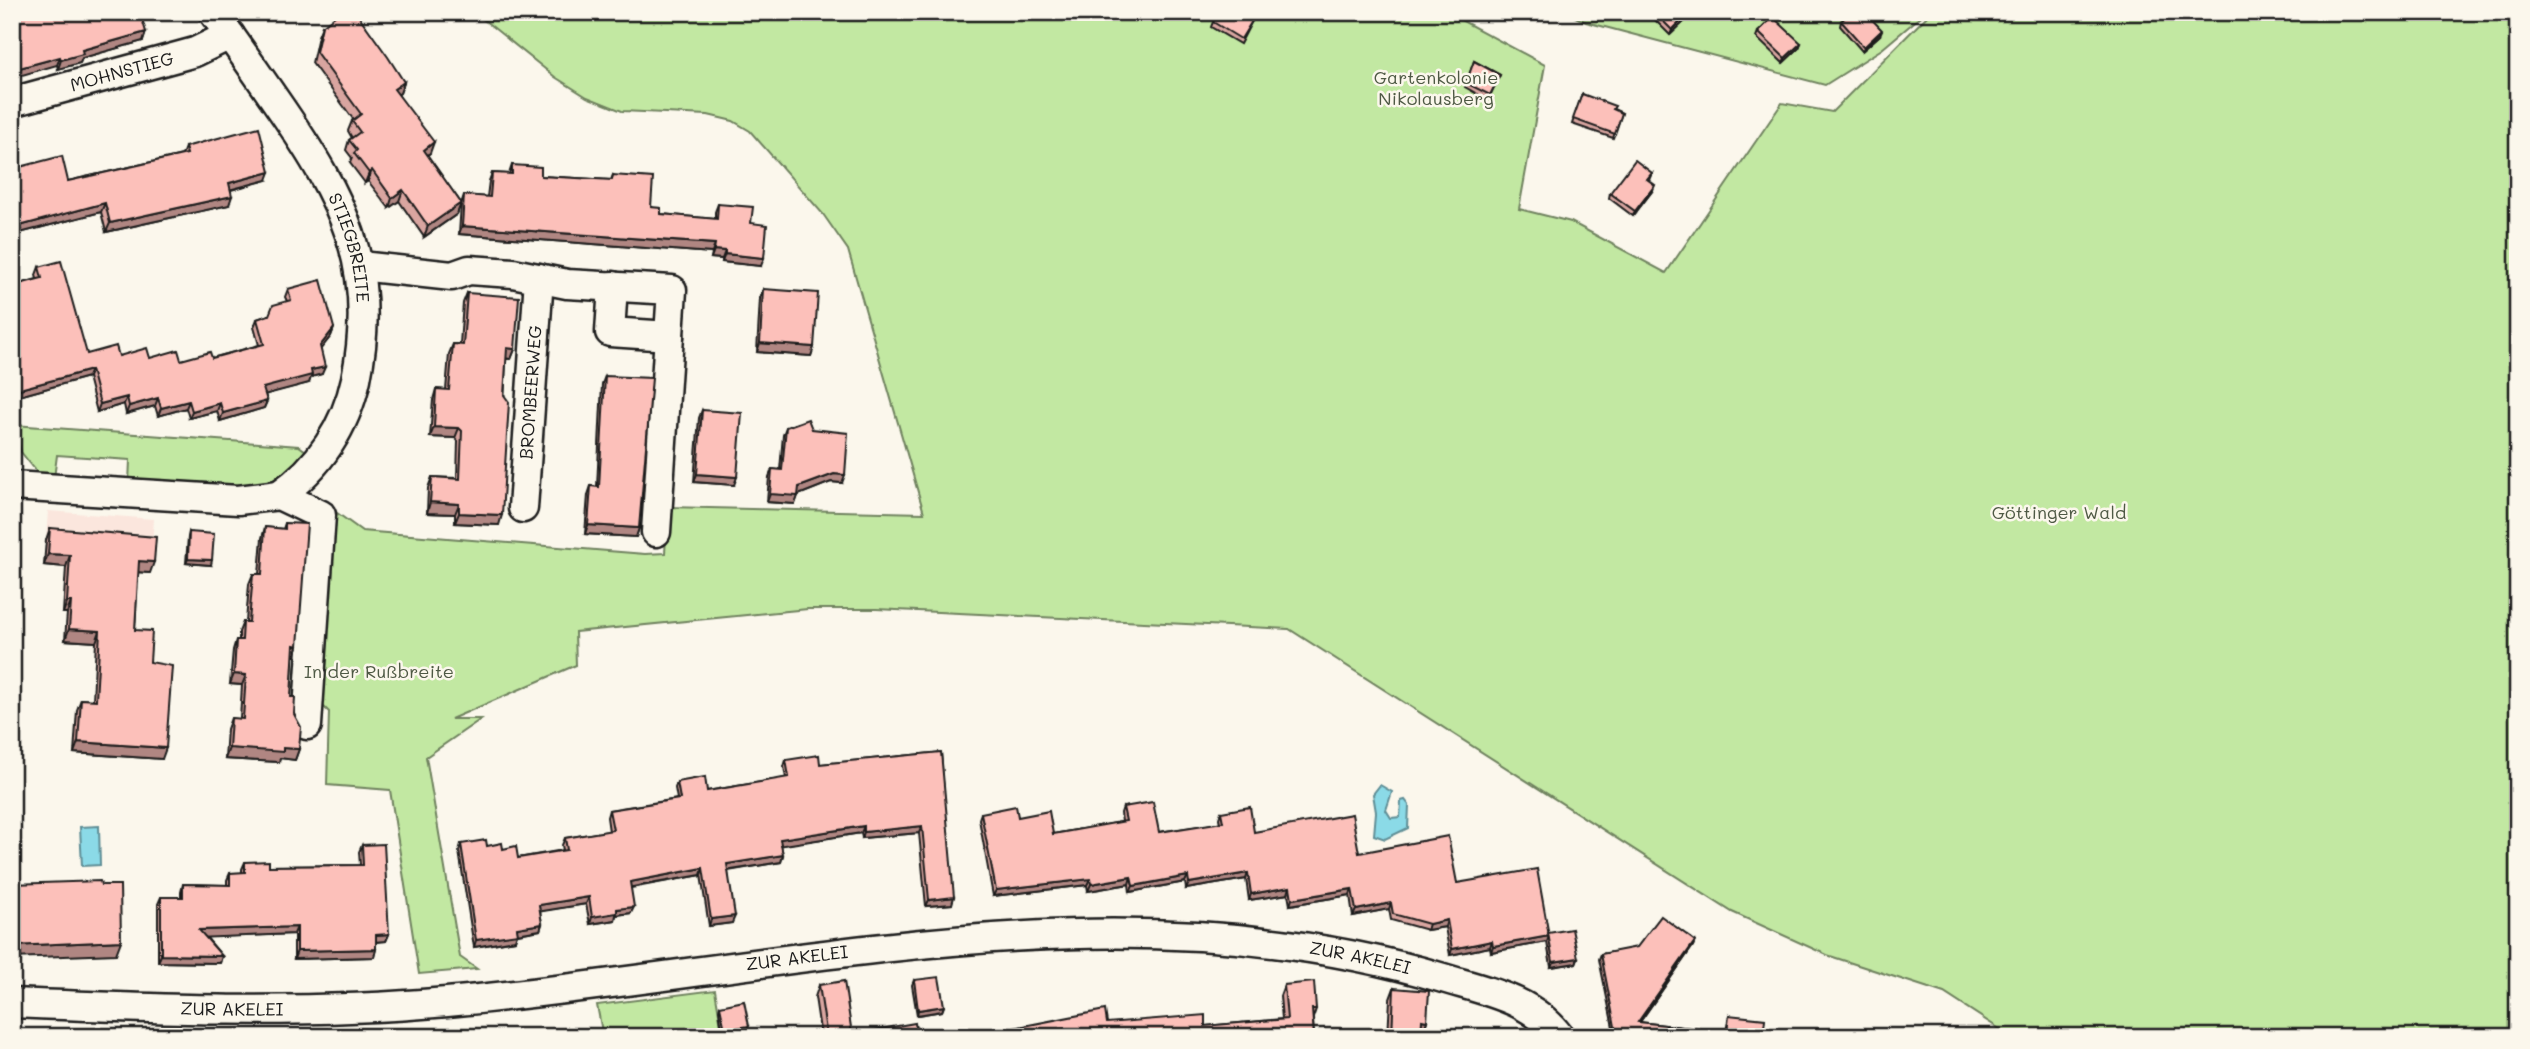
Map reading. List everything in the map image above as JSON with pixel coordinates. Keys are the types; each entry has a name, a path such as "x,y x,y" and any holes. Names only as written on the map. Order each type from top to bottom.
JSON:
{"street":[{"name":"STIEGBREITE","path":"212,12 324,174 343,212 360,266 363,326 354,389 344,416 314,466 279,495"},
{"name":"MOHNSTIEG","path":"12,102 195,52 230,35"},
{"path":"360,266 452,276 469,270 672,290 656,532"},
{"name":"BROMBEERWEG","path":"523,508 539,278"},
{"path":"613,286 610,332 669,336"},
{"path":"13,482 238,500 279,495 321,515 307,725"},
{"name":"ZUR AKELEI","path":"12,1003 228,1009 446,1002 840,951 978,937 1181,934 1277,944 1422,972 1527,1005 1547,1020 1560,1037"}],"shaded area":[{"path":"48,511 154,519 150,573 44,565"}],"green space":[{"name":"Göttinger Wald","path":"474,12 1446,12 1545,65 1519,209 1571,222 1666,273 1782,103 1832,112 1931,12 2518,12 2518,1037 2012,1037 1944,993 1827,955 1732,912 1289,629 876,609 808,609 575,632 576,665 451,719 481,719 426,757 460,957 477,969 419,974 390,790 327,785 329,712 322,705 330,508 362,531 645,554 665,553 668,507 924,513 848,250 823,214 750,131 733,121 708,115 622,111 587,97 555,77"},
{"path":"1565,12 1926,12 1882,49 1825,85 1586,22"},
{"path":"14,425 299,446 306,451 290,469 270,482 257,486 201,487 129,483 130,460 57,455 54,478 41,477 21,452"},
{"path":"715,990 723,1037 603,1037 597,1005"}],"water":[{"path":"1380,785 1392,792 1386,810 1391,818 1400,817 1401,801 1405,800 1409,805 1408,828 1385,839 1374,835 1376,812 1373,794"},
{"path":"99,826 100,865 82,866 80,827"}],"building":[{"path":"24,12 140,12 146,32 82,50 83,54 61,60 60,57 12,70 12,16"},
{"path":"340,12 358,15 404,82 394,89 434,142 424,150 461,203 428,226 403,190 392,198 372,170 369,173 354,153 357,150 349,140 360,132 352,121 361,114 316,52 322,26"},
{"path":"1219,12 1238,12 1252,21 1241,39 1213,22"},
{"path":"1654,12 1690,12 1672,30"},
{"path":"1851,12 1865,12 1882,30 1864,47 1841,21"},
{"path":"1773,17 1801,43 1785,58 1758,32"},
{"path":"1474,61 1500,75 1490,95 1466,83"},
{"path":"1582,94 1615,106 1613,109 1622,113 1615,134 1573,119"},
{"path":"259,127 270,172 229,183 232,196 110,223 105,203 12,228 12,169 62,156 68,181 187,154 185,147"},
{"path":"1635,160 1652,173 1647,179 1655,185 1635,211 1610,193"},
{"path":"512,165 541,167 541,176 612,180 613,175 653,178 651,207 661,208 661,214 717,219 718,204 753,207 751,223 767,225 764,258 725,254 725,251 714,250 715,244 462,226 464,195 490,197 492,173 512,174"},
{"path":"61,261 87,354 116,346 119,356 147,348 150,358 178,350 181,360 210,352 212,358 264,344 257,319 269,315 273,305 291,300 288,289 321,280 334,328 320,346 325,367 311,370 312,375 263,388 267,401 223,413 220,403 192,411 189,401 161,408 158,398 129,406 127,397 100,404 91,370 12,391 12,286 42,278 39,267"},
{"path":"763,289 818,293 814,347 760,343"},
{"path":"467,293 519,297 515,349 507,348 504,395 509,402 502,515 459,513 459,504 430,502 432,477 460,479 462,431 459,428 434,427 436,389 449,390 453,344 463,345"},
{"path":"605,376 652,378 639,528 588,525 591,486 599,487"},
{"path":"702,410 742,413 737,477 697,474"},
{"path":"808,419 812,429 848,433 845,475 834,474 799,487 798,496 770,494 772,469 782,470 786,427"},
{"path":"285,523 307,524 298,646 294,645 291,697 295,697 294,714 301,727 299,749 283,748 283,752 229,748 231,718 243,719 246,675 234,674 236,640 242,640 243,622 249,622 253,574 262,574 265,527 285,529"},
{"path":"50,528 156,537 154,562 139,561 135,630 152,631 150,662 172,666 166,748 78,742 81,699 96,700 100,631 69,629 71,602 67,602 70,555 48,554"},
{"path":"189,532 214,534 212,560 188,559"},
{"path":"941,752 954,897 929,900 922,826 864,832 864,826 780,839 783,855 727,864 735,916 711,919 703,868 630,882 634,907 617,909 617,913 592,917 589,897 539,905 542,924 517,928 518,934 476,940 461,844 486,840 487,846 502,843 503,849 516,846 518,858 567,850 565,838 613,830 609,810 680,799 677,782 705,777 707,791 789,777 786,760 819,755 820,764"},
{"path":"1153,802 1159,832 1223,822 1221,812 1250,807 1254,832 1352,814 1359,853 1448,836 1457,883 1537,869 1549,936 1493,946 1492,941 1452,949 1447,920 1429,924 1393,914 1391,903 1356,910 1352,889 1292,899 1290,887 1251,894 1248,873 1189,883 1188,876 1133,886 1131,877 1091,884 1090,879 996,890 981,813 1016,806 1018,817 1049,811 1053,834 1126,821 1123,807"},
{"path":"384,844 389,934 376,935 376,949 297,951 297,927 199,930 222,956 161,955 161,897 183,897 183,884 230,885 230,873 245,872 245,862 269,861 269,866 363,865 362,845"},
{"path":"100,881 101,885 120,885 121,941 12,946 12,884"},
{"path":"1661,916 1695,941 1638,1022 1727,1032 1729,1015 1765,1019 1763,1037 1617,1037 1601,954 1637,947"},
{"path":"1572,929 1578,958 1553,962 1548,933"},
{"path":"939,977 944,1006 918,1010 914,980"},
{"path":"844,981 852,1034 915,1023 917,1037 827,1037 819,985"},
{"path":"1314,982 1314,1037 968,1037 1105,1010 1107,1023 1205,1015 1205,1026 1287,1019 1284,985"},
{"path":"1394,988 1429,991 1427,1021 1422,1020 1421,1037 1392,1037"},
{"path":"744,1001 749,1026 725,1030 720,1006"}],"park label":[{"name":"Gartenkolonie Nikolausberg","path":"1436,88"},
{"name":"In der Rußbreite","path":"379,672"}]}
